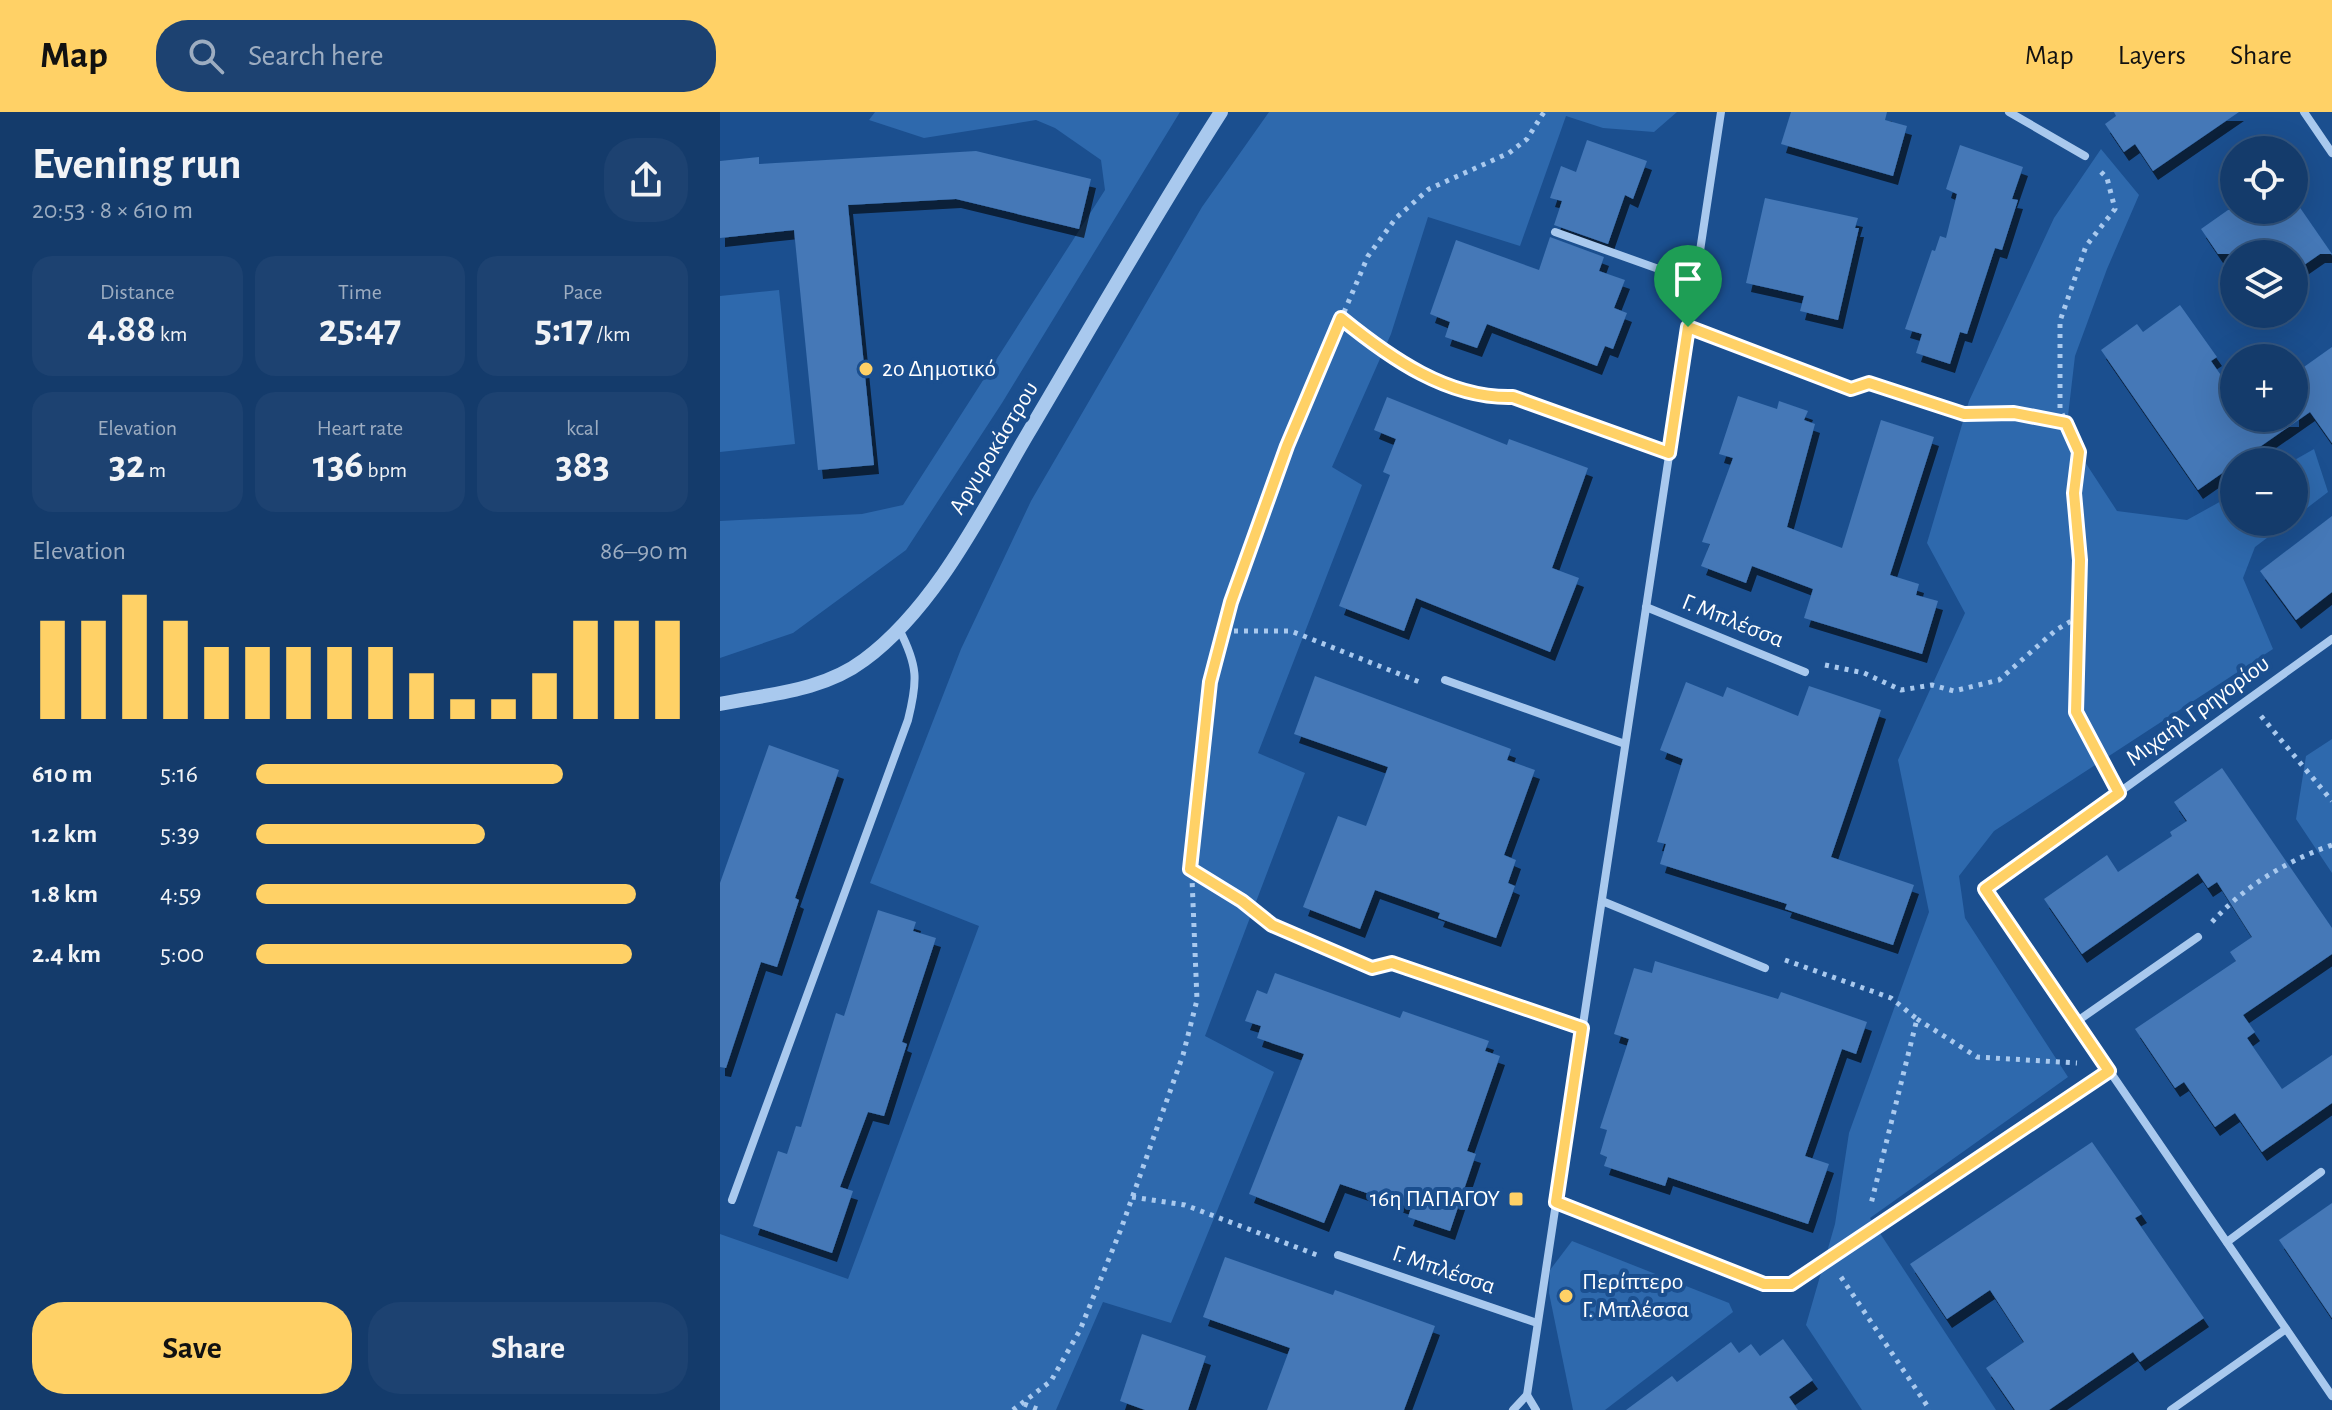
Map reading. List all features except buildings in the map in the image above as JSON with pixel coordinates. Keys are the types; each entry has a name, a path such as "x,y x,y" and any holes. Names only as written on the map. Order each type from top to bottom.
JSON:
{"street":[{"name":"Αργυροκάστρου","path":"720,704 823,683 863,661 899,629 957,554 1176,182 1221,112"},
{"name":"Γ. Μπλέσσα","path":"1527,1395 1721,112"},
{"path":"2009,112 2085,156"},
{"path":"2304,112 2332,153"},
{"path":"1555,232 1695,282"},
{"path":"1688,327 1851,389"},
{"path":"1513,397 1669,453"},
{"name":"Γ. Μπλέσσα","path":"1646,607 1805,672"},
{"path":"732,1200 908,720 914,695 915,659 899,629"},
{"name":"Μιχαήλ Γρηγορίου","path":"2332,639 1985,889 2332,1396"},
{"path":"1445,680 1625,744"},
{"path":"1602,901 1761,966"},
{"path":"2076,1022 2198,937"},
{"path":"1392,963 1582,1028"},
{"path":"1556,1202 1764,1284 1791,1284 2107,1068"},
{"path":"2227,1242 2321,1172"},
{"name":"Γ. Μπλέσσα","path":"1338,1255 1537,1323"},
{"path":"2171,1410 2286,1329"},
{"path":"1513,1410 1527,1395 1536,1410"}],"path":[{"path":"1013,1410 1051,1381 1080,1330 1183,1055 1197,1000 1190,869 1210,682 1249,546 1341,318 1368,256 1396,218 1429,189 1509,153 1527,139 1544,112"},
{"path":"2085,156 2107,178 2115,209 2086,246 2060,321 2060,409 2079,452 2074,493 2080,560 2076,712 2119,793"},
{"path":"1341,318 1402,362 1437,382 1489,398 1513,397"},
{"path":"1851,389 1869,383 1964,414 2014,413 2066,423"},
{"path":"1805,672 1829,664 1864,673 1901,690 1932,685 1954,691 1999,680 2056,630 2078,617"},
{"path":"1224,631 1291,631 1429,686 1445,680"},
{"path":"2247,700 2332,801"},
{"path":"2198,937 2227,906 2289,860 2332,845"},
{"path":"1190,869 1242,901 1272,925 1372,968 1392,963"},
{"path":"1761,966 1788,959 1891,998 1917,1019 1977,1057 2107,1068"},
{"path":"1864,1236 1917,1019"},
{"path":"1132,1197 1185,1205 1318,1256 1338,1255"},
{"path":"1830,1259 1930,1410"},
{"path":"1024,1404 1040,1410"}],"shaded area":[{"path":"875,112 1180,112 1002,403 906,550 793,633 720,658 720,521 862,514 903,505 1105,190 1101,160 1055,128 1036,120 924,138 869,120"},
{"path":"1269,112 1677,112 1654,132 1603,128 1566,116 1520,246 1428,217 1391,334 1332,467 1362,485 1258,753 1305,773 1205,1036 1274,1072 1171,1323 1103,1302 1056,1410 720,1410 720,1234 848,1279 979,926 870,883 961,649 1031,501 1202,207"},
{"path":"2101,149 2139,195 2107,269 2075,356 2066,433 2117,511 2187,520 2220,502 2220,536 2270,536 2255,547 2243,578 2273,649 1994,831 1959,876 1965,918 2068,1077 1870,1218 1996,1410 1862,1410 1806,1325 1835,1224 1849,1133 1929,912 1898,760 1965,613 1927,543 1969,401 2054,218"},
{"path":"779,290 795,444 720,452 720,296"},
{"path":"2314,449 2328,492 2308,507 2308,452"},
{"path":"2332,739 2332,873 2296,819 2306,756"},
{"path":"1572,1241 1729,1303 1733,1312 1605,1410 1573,1410 1549,1293 1550,1270"}],"place":[{"name":"2ο Δημοτικό","path":"866,369"},
{"name":"16η ΠΑΠΑΓΟΥ","path":"1516,1199"},
{"name":"Περίπτερο Γ. Μπλέσσα","path":"1566,1296"}],"route":[{"path":"1341,318 1364,337 1437,382 1489,398 1513,397 1669,453 1688,327 1851,389 1869,383 1964,414 1983,411 2014,413 2066,423 2079,452 2074,493 2080,560 2076,712 2119,793 1985,889 2109,1071 1791,1284 1764,1284 1556,1202 1582,1028 1392,963 1372,968 1272,925 1242,901 1190,869 1210,682 1231,602 1287,446 1341,318"}]}
